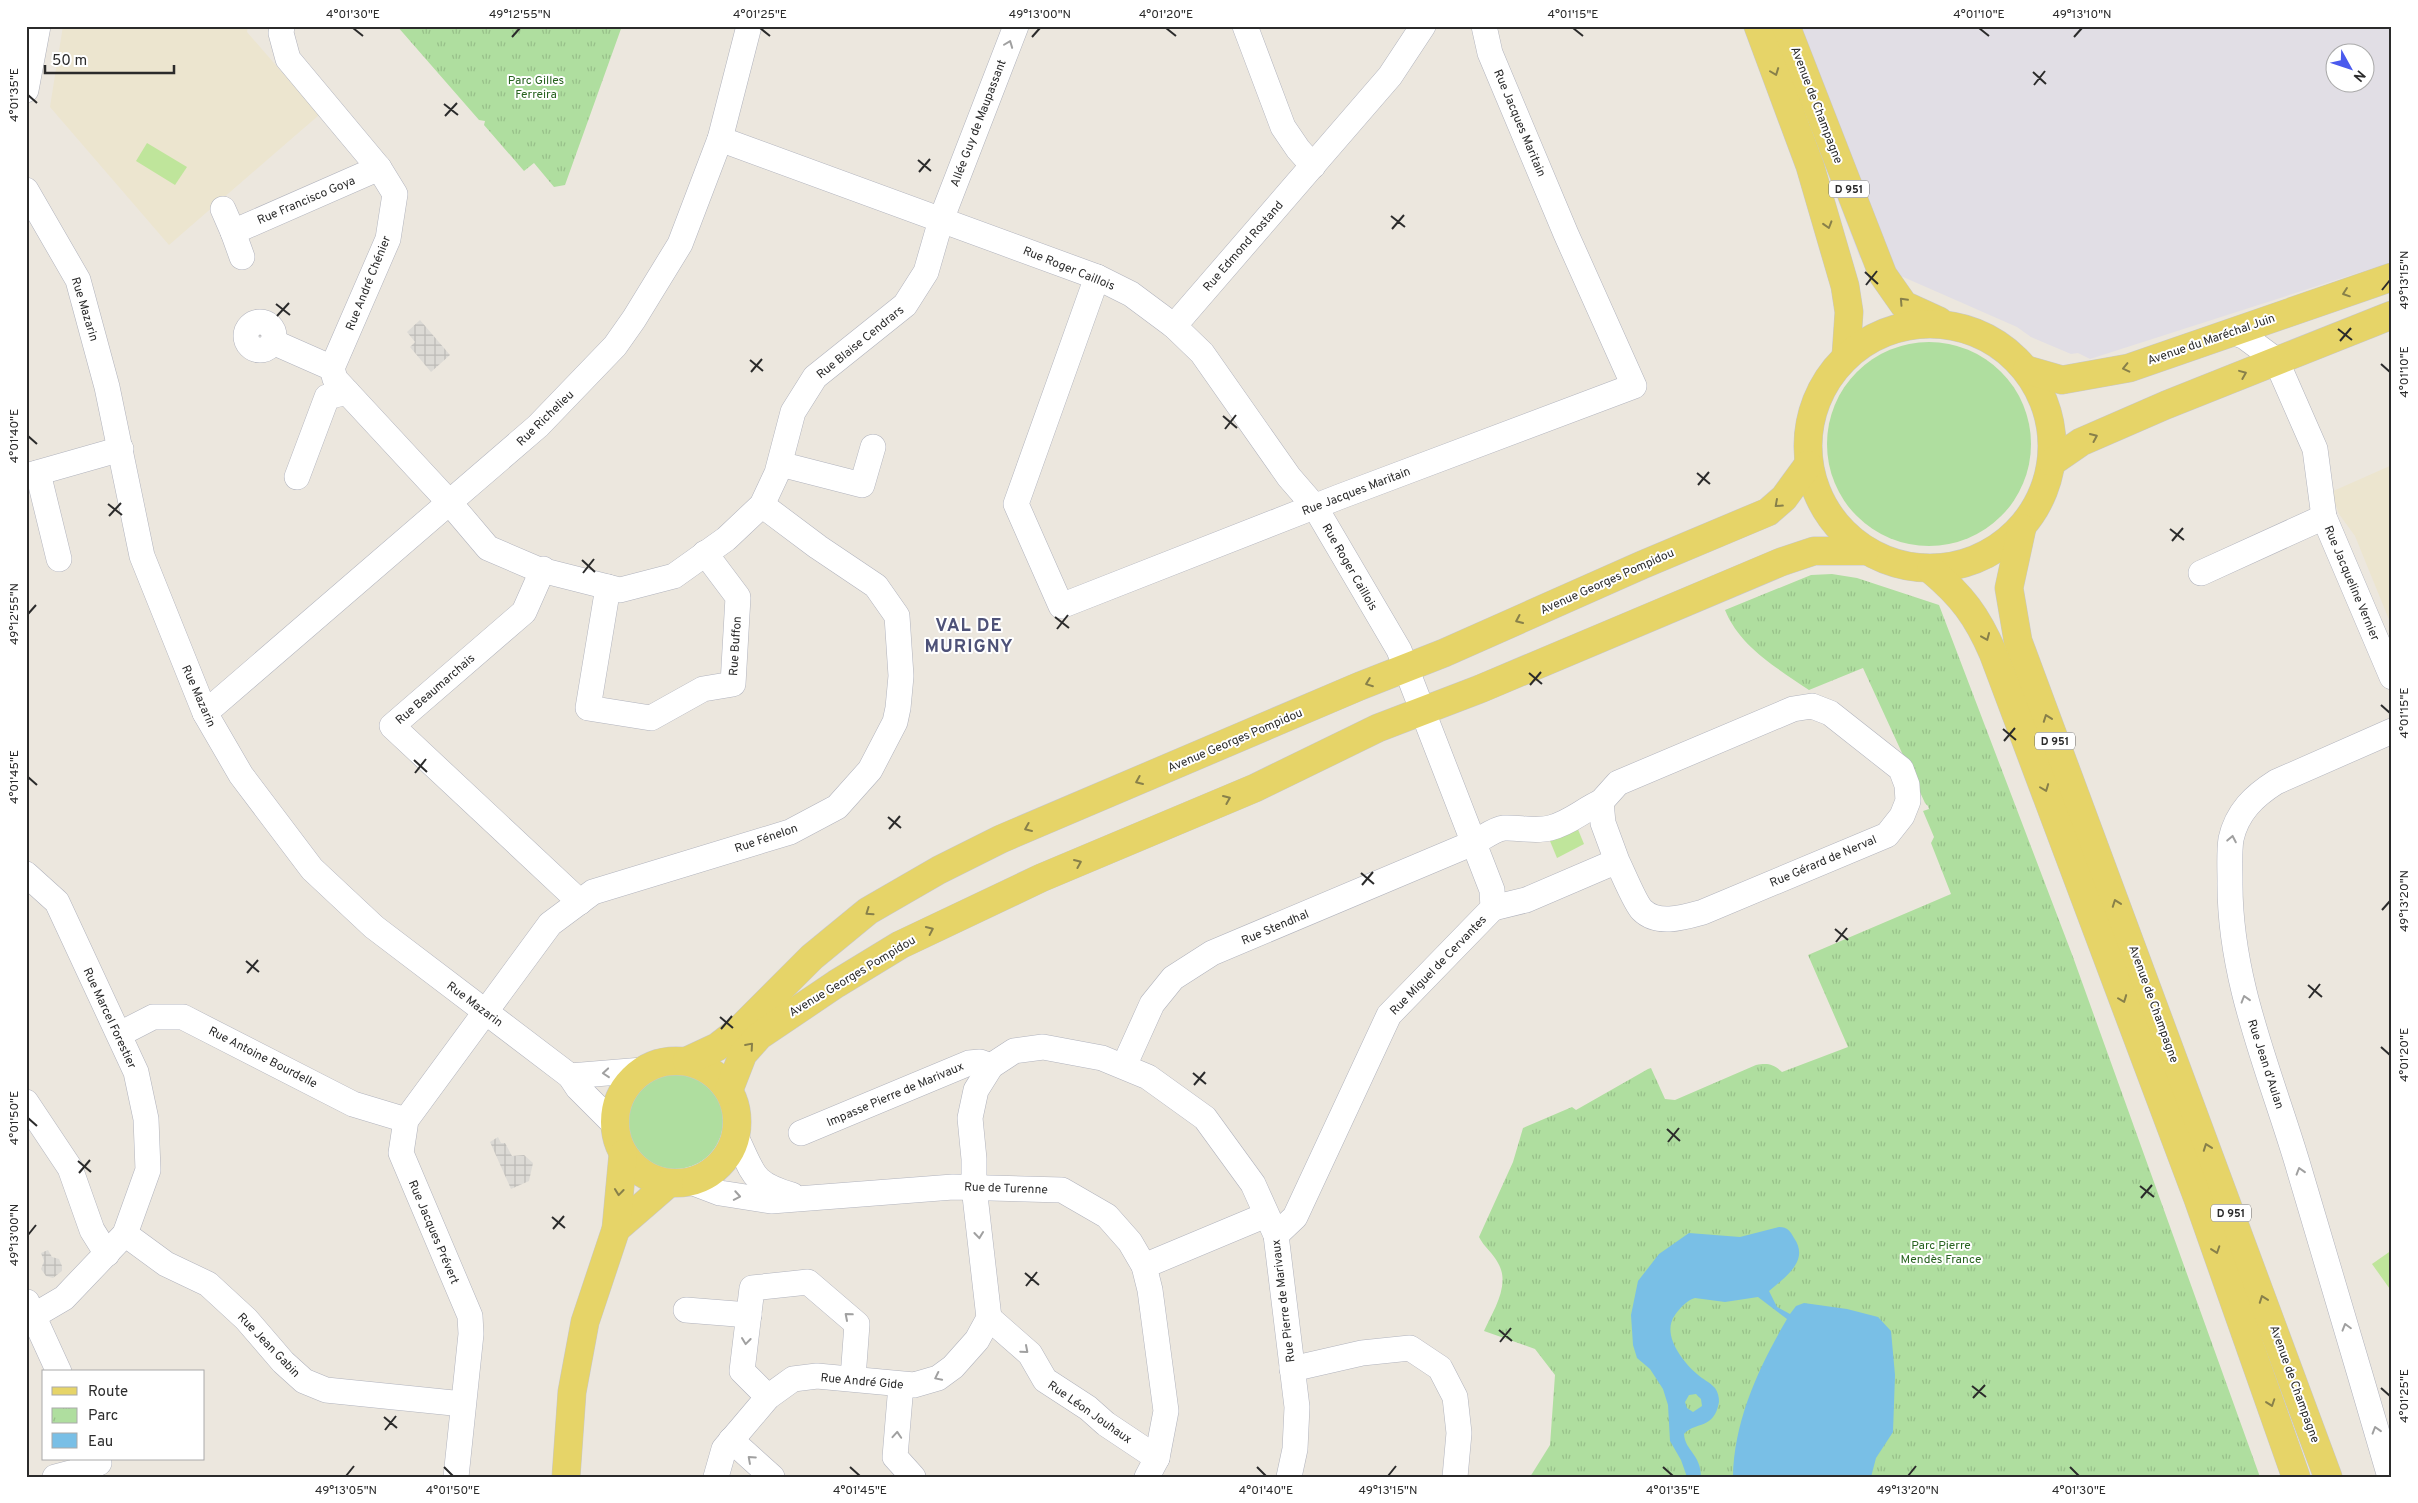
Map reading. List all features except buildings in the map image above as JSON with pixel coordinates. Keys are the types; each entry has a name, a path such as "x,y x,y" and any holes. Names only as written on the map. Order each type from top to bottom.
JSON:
{"main road":[{"name":"D 951","path":"1758,26 1810,166 1845,286 1849,312 1846,356"},
{"name":"Avenue de Champagne","path":"1786,26 1883,275 1904,305 1945,324"},
{"name":"Avenue du Maréchal Juin","path":"2027,370 2062,380 2128,368 2392,277"},
{"path":"2052,462 2081,442 2276,360 2392,315"},
{"path":"1945,324 1976,332 2004,348 2027,370 2044,398 2052,430 2052,462 2042,497 2022,528 1996,550 1965,564 1931,570 1896,565 1865,551 1838,528 1818,499 1808,465 1808,425 1822,388 1846,356 1875,336 1909,325 1945,324"},
{"name":"Avenue Georges Pompidou","path":"687,1061 717,1047 739,1030 812,957 868,911 939,870 1001,839 1405,669 1768,512 1784,498 1808,465"},
{"name":"Avenue de Champagne","path":"2022,528 2010,588 2018,641 2328,1477"},
{"name":"Avenue Georges Pompidou","path":"729,1090 743,1054 759,1036 828,989 900,944 1041,878 1255,788 1378,728 1422,712 1781,562 1814,551 1865,551"},
{"name":"D 951","path":"1931,570 1960,596 1972,611 1993,653 2198,1199 2296,1477"},
{"path":"616,1229 680,1183 706,1176 720,1166 730,1153 736,1137 738,1121 736,1105 729,1090 718,1076 704,1066 687,1061 672,1060 657,1063 643,1070 627,1084 618,1103 614,1124 617,1140 623,1154 635,1168 651,1178 680,1183"},
{"path":"566,1477 572,1392 585,1322 616,1229 623,1154"}],"street":[{"path":"26,90 38,26"},
{"name":"Rue André Chénier","path":"282,26 281,33 288,59 379,168 395,194 388,239 332,368"},
{"name":"Rue Richelieu","path":"205,713 538,426 625,333 680,244 720,139 749,26"},
{"name":"Allée Guy de Maupassant","path":"941,220 1016,26"},
{"path":"1245,26 1283,127 1298,149 1313,166"},
{"name":"Rue Edmond Rostand","path":"1174,326 1390,76 1423,26"},
{"name":"Rue Jacques Maritain","path":"1097,277 1016,504 1061,606 1634,386 1566,234 1486,35 1471,26"},
{"name":"Rue Roger Caillois","path":"720,139 1097,277 1131,294 1174,326 1202,353 1289,477 1315,507 1399,650 1422,712"},
{"name":"Rue Francisco Goya","path":"233,232 379,168"},
{"name":"Rue Mazarin","path":"26,190 78,280 107,387 142,556 205,713 241,775 312,869 374,928 570,1076 578,1088 614,1124"},
{"path":"222,209 242,257"},
{"name":"Rue Blaise Cendrars","path":"449,502 488,548 543,569 620,590 674,576 726,538 762,505 780,464 793,412 815,377 905,305 926,272 941,220"},
{"name":"Rue Jacqueline Vernier","path":"2233,332 2245,337 2276,360 2315,449 2324,516 2392,677"},
{"path":"273,342 332,368 335,379 449,502"},
{"path":"297,477 327,397 347,392"},
{"path":"780,464 862,485 873,447"},
{"path":"59,559 32,475 121,449"},
{"name":"Rue Fénelon","path":"485,1012 550,924 593,892 790,832 837,807 870,770 895,722 901,676 897,616 876,586 818,547 762,505"},
{"name":"Rue Jacqueline Vernier","path":"2201,572 2324,516"},
{"name":"Rue Buffon","path":"608,586 588,708 651,718 703,689 733,684 738,597 704,553"},
{"name":"Rue Beaumarchais","path":"543,569 524,612 392,726 580,902"},
{"name":"Rue Gérard de Nerval","path":"1812,706 1830,713 1901,769 1907,785 1908,801 1902,816 1886,835 1703,912 1683,918 1663,920 1643,911 1617,862 1603,823 1601,802 1618,783 1793,709 1812,706"},
{"name":"Rue Miguel de Cervantes","path":"1271,1225 1295,1217 1389,1015 1493,908 1492,890 1429,725 1422,712"},
{"name":"Rue Jean d'Aulan","path":"2390,1477 2290,1139 2240,984 2230,901 2231,840 2237,820 2248,803 2258,793 2276,782 2392,731"},
{"name":"Rue Stendhal","path":"1124,1066 1152,1004 1174,978 1212,954 1473,843 1502,828 1524,830 1550,828 1582,815 1587,808 1601,802"},
{"path":"1493,908 1526,900 1617,862"},
{"name":"Rue Marcel Forestier","path":"26,874 57,902 120,1034 136,1072 146,1119 148,1170 125,1234 64,1298 30,1308"},
{"name":"Rue Jacques Prévert","path":"456,1477 471,1334 470,1316 401,1153 406,1120 485,1012"},
{"name":"Rue Antoine Bourdelle","path":"120,1034 153,1018 184,1017 354,1104 406,1120"},
{"name":"Rue Pierre de Marivaux","path":"974,1187 974,1159 970,1118 976,1090 991,1066 1014,1051 1042,1048 1102,1058 1148,1077 1205,1118 1253,1184 1271,1225 1297,1407 1295,1449 1289,1477"},
{"name":"Impasse Pierre de Marivaux","path":"800,1134 970,1063 980,1062 991,1066"},
{"path":"570,1076 643,1070"},
{"path":"26,1102 70,1168 92,1230 107,1254"},
{"name":"Rue de Turenne","path":"736,1137 756,1179 768,1188 800,1197"},
{"name":"Rue de Turenne","path":"680,1183 744,1198 771,1201 800,1197 974,1187 1062,1190 1107,1216 1130,1242 1144,1266 1150,1290 1166,1411 1152,1467"},
{"path":"974,1187 988,1318"},
{"path":"1144,1266 1271,1225"},
{"name":"Rue Jean Gabin","path":"125,1234 166,1264 208,1284 246,1319 283,1362 304,1381 326,1390 463,1404"},
{"path":"768,1397 742,1371 752,1288 808,1282 857,1324 853,1378"},
{"path":"30,1308 58,1370"},
{"path":"686,1310 749,1315"},
{"name":"Rue André Gide","path":"716,1477 724,1449 731,1440 768,1397 793,1379 817,1376 914,1385 938,1378 953,1367 977,1340 988,1318"},
{"name":"Rue Léon Jouhaux","path":"988,1318 1030,1354 1045,1380 1088,1408 1152,1467"},
{"path":"1292,1369 1362,1353 1410,1348 1440,1368 1455,1397 1459,1433 1455,1477"},
{"path":"900,1385 895,1458 913,1477"},
{"path":"731,1440 772,1477"},
{"path":"55,1477 101,1466"}],"shaded area":[{"path":"63,26 248,26 247,32 319,115 169,245 50,107 58,56 56,53 59,51"},
{"path":"1772,26 2392,26 2392,262 2090,359 2078,353 2071,354 2031,337 2017,327 1860,258"},
{"path":"259,314 274,320 280,335 274,350 259,356 244,350 238,335 244,320"},
{"path":"420,320 450,355 431,372 410,347 415,342 407,332"},
{"path":"2392,465 2392,627 2355,536 2339,514 2331,492"},
{"path":"498,1137 501,1143 505,1143 512,1156 524,1155 533,1163 529,1181 511,1189 490,1142"},
{"path":"48,1250 52,1257 59,1259 62,1266 62,1271 53,1278 46,1276 41,1269 44,1261 41,1253"}],"green space":[{"name":"Parc Gilles Ferreira","path":"397,26 622,26 565,185 554,187 534,163 524,171 484,125 485,121 479,120"},
{"path":"147,143 187,167 175,185 136,161"},
{"path":"1919,342 1939,342 1959,346 1977,354 1994,365 2008,379 2019,396 2027,414 2031,444 2027,474 2019,492 2008,509 1994,523 1977,534 1959,542 1939,546 1919,546 1899,542 1881,534 1864,523 1850,509 1839,492 1831,474 1827,454 1827,434 1831,414 1839,396 1850,379 1864,365 1881,354 1899,346"},
{"name":"Parc Pierre Mendès France","path":"1832,574 1857,578 1939,605 2073,957 2260,1477 1530,1477 1550,1445 1555,1375 1535,1349 1484,1331 1499,1298 1503,1280 1502,1271 1498,1263 1479,1237 1513,1162 1523,1128 1572,1107 1576,1110 1651,1068 1665,1099 1675,1100 1756,1065 1770,1065 1782,1072 1848,1047 1808,955 1951,894 1931,843 1934,837 1923,811 1929,809 1928,806 1863,668 1809,690 1772,665 1750,646 1740,635 1725,610 1811,575"},
{"path":"1577,827 1584,844 1557,858 1550,841"},
{"path":"675,1073 694,1076 709,1087 720,1102 723,1121 720,1140 709,1155 694,1166 675,1169 656,1166 641,1155 630,1140 627,1121 630,1102 641,1087 656,1076"},
{"path":"2392,1250 2392,1292 2372,1264"}],"water":[{"path":"1779,1227 1788,1230 1794,1238 1799,1254 1794,1268 1769,1291 1777,1307 1790,1314 1796,1306 1804,1303 1847,1309 1878,1317 1891,1331 1895,1375 1893,1432 1876,1458 1871,1477 1733,1477 1734,1456 1743,1415 1758,1375 1787,1319 1758,1297 1725,1302 1695,1298 1681,1307 1671,1322 1672,1339 1680,1355 1691,1369 1715,1388 1719,1398 1717,1411 1713,1417 1684,1434 1687,1445 1698,1463 1701,1477 1687,1477 1681,1460 1670,1441 1668,1405 1663,1389 1650,1369 1637,1358 1633,1345 1631,1315 1638,1281 1659,1254 1689,1233 1740,1237","holes":["1696,1394 1701,1399 1702,1406 1693,1412 1687,1408 1685,1402 1689,1395"]}],"district":[{"name":"VAL DE MURIGNY","path":"969,635"}]}
